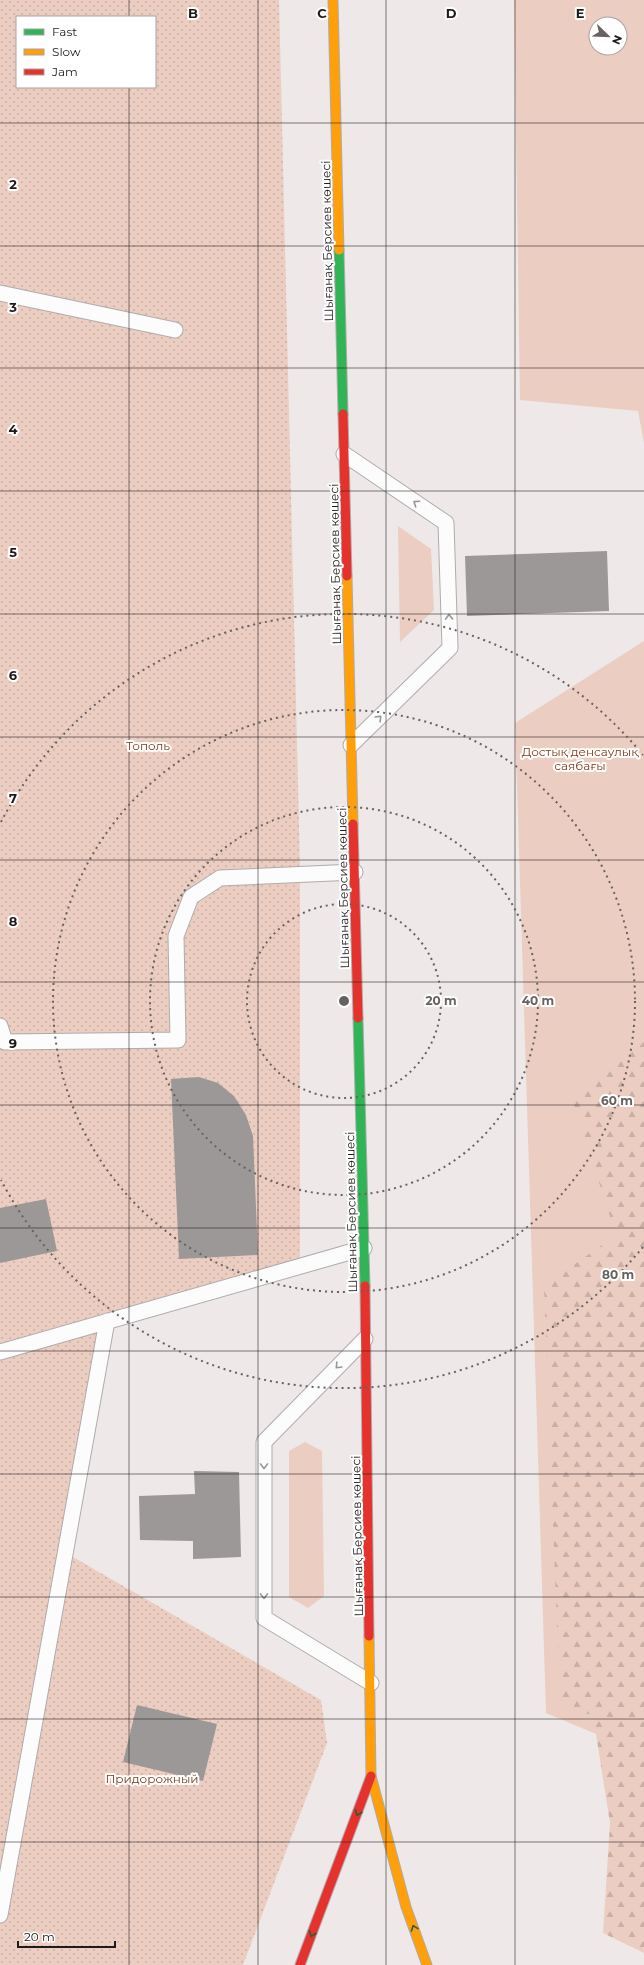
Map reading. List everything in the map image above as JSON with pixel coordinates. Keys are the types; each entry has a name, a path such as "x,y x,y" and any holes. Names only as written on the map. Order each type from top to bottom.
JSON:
{"main road":[{"name":"Шығанақ Берсиев көшесі","path":"333,0 364,1248 371,1683 371,1776"},
{"path":"300,1965 371,1776"},
{"path":"371,1776 406,1907 427,1965"}],"lane":[{"path":"0,293 175,330"},
{"path":"344,454 446,523 450,648 351,745"},
{"path":"0,1026 4,1042 178,1040 176,936 191,898 220,878 355,872"},
{"path":"0,1352 364,1248"},
{"path":"0,1915 107,1321"},
{"path":"365,1339 264,1442 264,1618 371,1683"}],"green space":[{"path":"0,0 279,0 300,868 300,1257 113,1321 66,1553 321,1700 327,1743 243,1965 0,1965"},
{"path":"514,0 644,0 644,443 638,411 520,400"},
{"path":"398,526 431,549 434,610 400,642"},
{"name":"Достық денсаулық саябағы","path":"644,641 644,1754 546,1713 515,723"},
{"path":"644,1042 644,1953 603,1933 610,1823 593,1715 560,1708 544,1286 616,1235 573,1102"},
{"path":"305,1442 322,1451 324,1596 308,1608 289,1597 289,1451"}],"building":[{"path":"607,551 609,611 467,616 465,556"},
{"path":"199,1077 218,1083 234,1096 246,1115 253,1136 258,1255 179,1259 171,1079"},
{"path":"46,1199 57,1251 0,1263 0,1208"},
{"path":"194,1471 239,1472 241,1557 193,1559 193,1541 140,1540 139,1496 195,1494"},
{"path":"137,1705 217,1724 203,1781 123,1762"}],"traffic: fast":[{"path":"339,250 343,414"},
{"path":"358,1018 365,1286"}],"traffic: slow":[{"path":"333,0 339,250"},
{"path":"347,576 353,824"},
{"path":"369,1636 371,1776 406,1907 427,1965"}],"traffic: jam":[{"path":"343,414 347,576"},
{"path":"353,824 358,1018"},
{"path":"365,1286 369,1636"},
{"path":"300,1965 371,1776"}],"park label":[{"name":"Тополь","path":"148,745"},
{"name":"Придорожный","path":"152,1778"}]}
